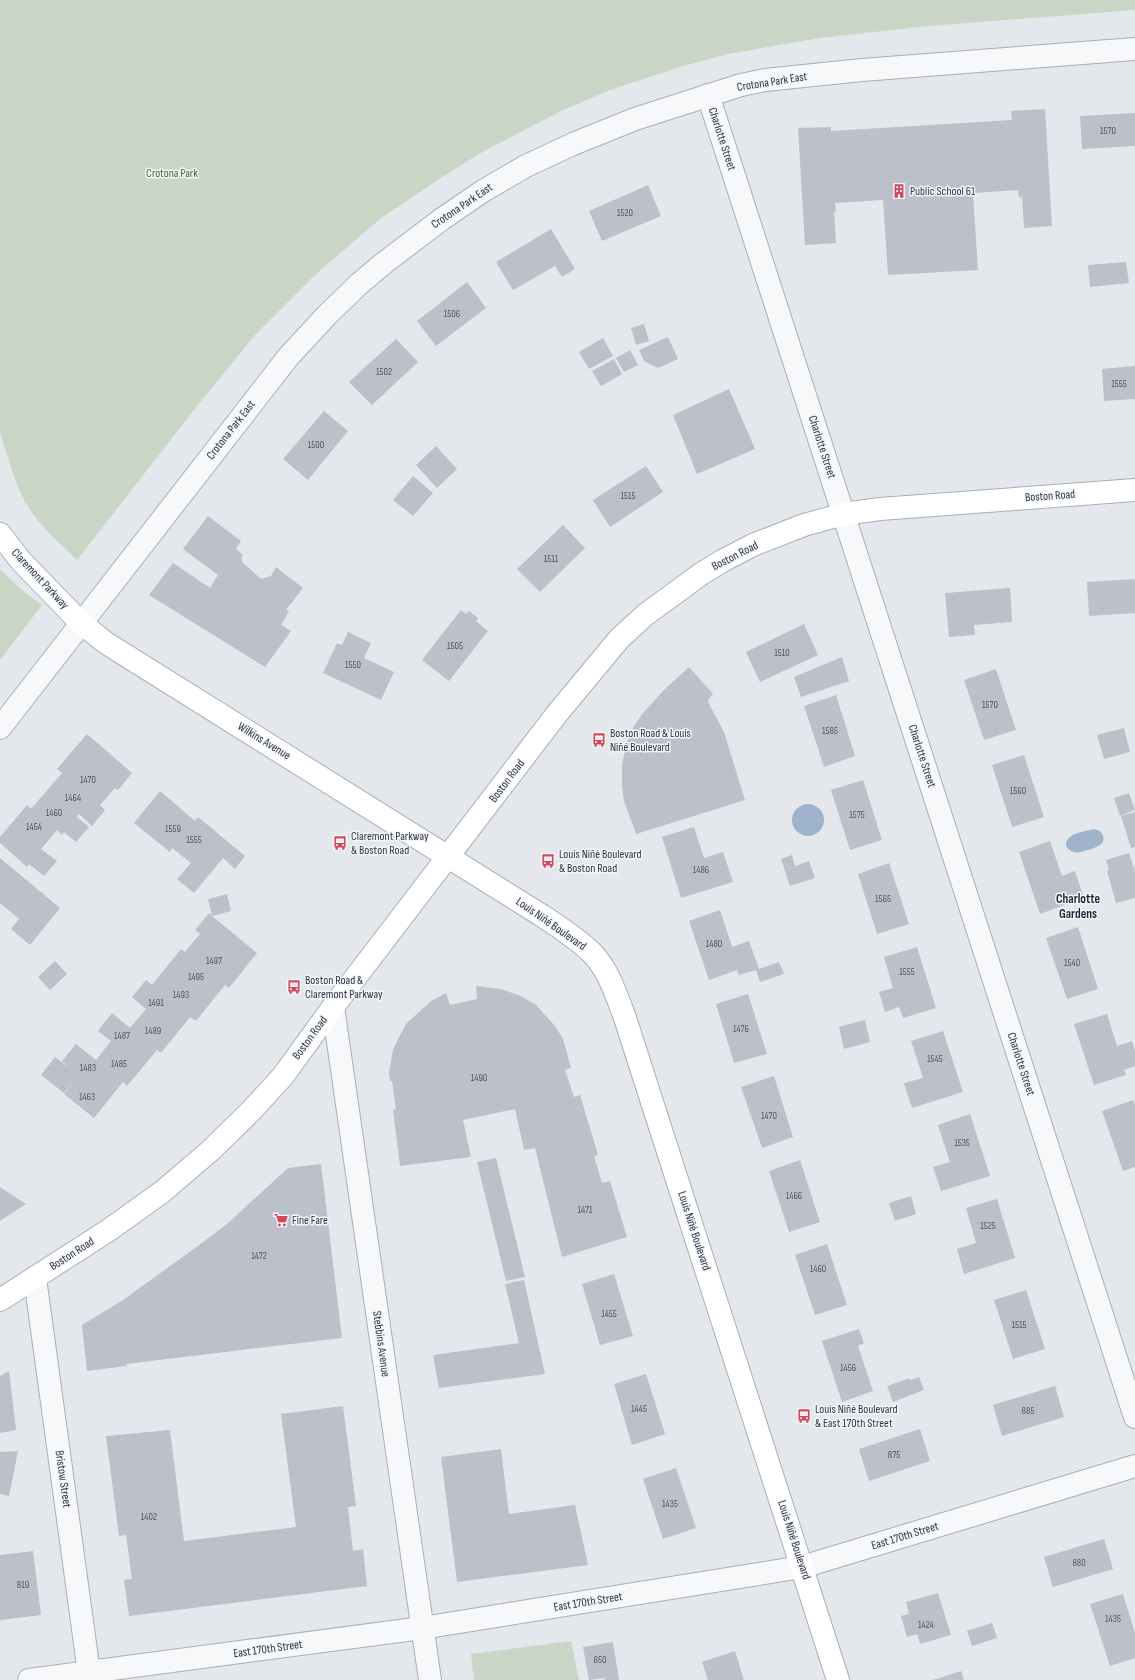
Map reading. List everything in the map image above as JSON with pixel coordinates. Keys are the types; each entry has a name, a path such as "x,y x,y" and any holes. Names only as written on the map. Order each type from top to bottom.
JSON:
{"street":[{"name":"Crotona Park East","path":"0,728 289,356 326,315 367,277 442,219 483,191 526,166 572,144 636,119 744,84 765,80 862,70 1135,48"},
{"name":"Charlotte Street","path":"708,95 1135,1417"},
{"name":"Boston Road","path":"0,1300 110,1230 162,1192 210,1151 250,1112 283,1076 448,856 563,707 619,639 645,615 701,574 724,560 768,539 804,525 844,514 880,509 1135,490"},
{"name":"Claremont Parkway","path":"0,534 21,561 81,623"},
{"name":"Wilkins Avenue","path":"81,623 106,643 448,856"},
{"name":"Louis Niñé Boulevard","path":"448,856 578,940 594,955 604,969 614,990 625,1018 838,1680"},
{"name":"Stebbins Avenue","path":"333,1008 430,1680"},
{"name":"Bristow Street","path":"35,1278 90,1676"},
{"name":"East 170th Street","path":"29,1680 90,1676 422,1628 802,1567 1135,1466"}],"green space":[{"name":"Crotona Park","path":"0,0 1135,0 1135,10 928,26 820,38 728,54 683,66 610,90 561,111 484,151 380,219 315,275 255,335 197,406 77,560 46,530 30,510 16,482 0,432"},
{"path":"0,569 25,593 42,605 0,660"},
{"path":"571,1641 579,1680 474,1680 471,1654"}],"water":[{"path":"805,804 811,804 820,808 824,820 820,832 811,836 805,836 796,832 792,823 792,817 796,808"},
{"path":"1094,829 1102,833 1104,840 1100,845 1093,849 1077,853 1068,849 1066,843 1072,835"}],"building":[{"name":"Public School 61","path":"1045,109 1052,226 1024,228 1022,197 1019,198 1018,190 973,193 978,270 888,275 883,200 835,203 836,212 834,212 836,243 805,245 798,128 831,127 831,131 1012,120 1011,111"},
{"path":"1135,113 1135,146 1082,149 1080,116"},
{"path":"648,185 661,216 602,241 589,211"},
{"path":"551,229 575,269 562,277 555,266 513,290 496,262"},
{"path":"1126,262 1129,283 1090,287 1088,265"},
{"path":"467,282 486,308 436,346 417,321"},
{"path":"644,324 649,341 636,345 631,328"},
{"path":"668,337 678,359 658,368 644,361 639,350"},
{"path":"603,338 613,356 589,369 579,352"},
{"path":"396,339 418,362 372,405 349,382"},
{"path":"630,350 638,365 624,372 616,358"},
{"path":"614,359 622,374 601,386 592,371"},
{"path":"1135,366 1135,399 1104,401 1102,369"},
{"path":"729,389 755,449 697,474 673,415"},
{"path":"324,411 348,431 308,480 283,459"},
{"path":"436,446 457,469 437,488 416,465"},
{"path":"646,466 663,492 610,527 593,500"},
{"path":"413,476 433,493 413,516 393,500"},
{"path":"208,516 241,541 236,549 243,555 241,558 243,563 261,579 271,576 276,567 303,588 286,610 289,611 281,625 291,631 265,667 149,595 173,563 210,588 218,575 183,549"},
{"path":"563,525 585,548 540,592 517,569"},
{"path":"1135,579 1135,613 1089,616 1087,582"},
{"path":"1010,588 1012,622 974,625 975,635 949,637 945,593"},
{"path":"461,610 466,614 469,611 478,618 476,621 488,631 449,681 422,660"},
{"path":"804,624 818,655 760,682 746,652"},
{"path":"348,632 371,643 364,658 394,672 381,700 323,673 337,643 342,645"},
{"path":"842,657 849,681 801,697 794,677"},
{"path":"689,667 713,694 708,700 709,704 724,732 745,800 636,834 624,801 622,786 622,765 626,745 634,726 643,713 665,689"},
{"path":"996,669 1016,730 984,740 964,680"},
{"path":"836,695 855,756 824,767 804,706"},
{"path":"1124,728 1130,752 1104,759 1097,735"},
{"path":"87,734 132,773 118,790 115,788 100,805 105,810 92,826 79,814 77,817 89,827 76,842 64,832 62,835 57,830 41,849 57,861 44,876 29,864 27,867 0,843 0,837 27,805 31,809 62,773 57,769"},
{"path":"1024,755 1044,817 1012,827 992,765"},
{"path":"863,780 882,840 850,850 831,790"},
{"path":"160,791 195,821 198,817 245,856 235,869 223,858 194,893 177,879 191,863 172,848 170,852 134,823"},
{"path":"1129,793 1135,810 1120,816 1114,798"},
{"path":"1135,812 1135,847 1131,848 1121,816"},
{"path":"694,827 704,858 723,852 733,882 681,898 662,837"},
{"path":"1050,841 1062,876 1075,871 1083,896 1069,901 1070,903 1040,914 1019,852"},
{"path":"1129,853 1135,871 1135,898 1116,903 1107,871 1109,870 1106,860"},
{"path":"792,855 795,866 809,861 815,878 790,886 781,859"},
{"path":"0,858 60,908 30,945 11,929 19,919 0,903"},
{"path":"889,863 909,924 877,934 858,874"},
{"path":"227,894 231,911 212,916 208,899"},
{"path":"720,910 732,947 749,941 759,969 779,962 784,974 760,982 756,970 739,975 737,970 709,980 689,921"},
{"path":"209,913 257,953 229,988 225,985 196,1021 190,1017 161,1053 157,1050 127,1086 123,1082 94,1118 64,1094 79,1075 64,1093 41,1075 55,1057 70,1068 62,1061 76,1044 96,1060 111,1041 98,1031 112,1013 130,1028 146,1009 132,997 146,980 152,985 181,949 185,952 200,934 195,930"},
{"path":"1078,927 1098,989 1067,999 1046,938"},
{"path":"917,947 936,1008 903,1018 899,1007 885,1012 879,992 893,988 884,957"},
{"path":"55,961 67,974 50,990 38,977"},
{"path":"476,986 501,989 521,996 536,1005 555,1026 563,1039 571,1068 565,1070 574,1097 580,1095 598,1155 594,1156 602,1183 610,1181 627,1237 562,1257 535,1148 524,1150 515,1109 463,1120 471,1157 400,1166 393,1110 396,1109 392,1081 390,1081 389,1074 393,1050 406,1024 431,1001 446,993 450,1005 477,999"},
{"path":"748,994 767,1054 734,1063 716,1004"},
{"path":"1107,1014 1117,1046 1132,1041 1135,1051 1135,1066 1124,1070 1126,1075 1094,1085 1074,1024"},
{"path":"865,1020 870,1042 844,1049 839,1027"},
{"path":"943,1031 963,1092 912,1108 904,1083 923,1078 911,1041"},
{"path":"774,1076 793,1137 762,1148 741,1087"},
{"path":"1133,1100 1135,1105 1135,1167 1123,1171 1102,1111"},
{"path":"970,1114 990,1176 941,1191 933,1167 950,1162 938,1125"},
{"path":"496,1158 525,1277 506,1281 477,1162"},
{"path":"800,1160 820,1222 789,1232 769,1171"},
{"path":"321,1164 342,1338 126,1364 127,1366 87,1371 82,1325 123,1300 202,1243 228,1223 288,1168"},
{"path":"0,1187 26,1204 0,1221"},
{"path":"911,1196 916,1214 895,1221 889,1203"},
{"path":"997,1199 1015,1258 964,1274 957,1249 976,1243 966,1208"},
{"path":"827,1244 847,1305 815,1315 795,1255"},
{"path":"614,1274 633,1336 600,1345 582,1284"},
{"path":"524,1280 545,1374 439,1388 433,1355 519,1343 505,1284"},
{"path":"1026,1290 1045,1349 1013,1359 994,1300"},
{"path":"859,1329 864,1343 858,1346 873,1391 842,1402 822,1341"},
{"path":"9,1371 16,1430 0,1433 0,1376"},
{"path":"646,1374 665,1434 632,1445 614,1384"},
{"path":"919,1377 924,1390 893,1402 887,1386 910,1378 910,1380"},
{"path":"1055,1386 1064,1417 1002,1436 993,1405"},
{"path":"343,1406 356,1506 348,1507 353,1551 363,1549 367,1586 129,1616 124,1580 132,1579 126,1535 119,1536 106,1436 170,1430 184,1541 296,1527 281,1414"},
{"path":"920,1429 930,1461 869,1481 859,1449"},
{"path":"501,1449 509,1514 575,1505 588,1565 457,1582 441,1457"},
{"path":"18,1451 9,1496 0,1494 0,1452"},
{"path":"676,1468 696,1528 663,1539 643,1479"},
{"path":"1104,1539 1113,1569 1053,1587 1044,1557"},
{"path":"33,1551 41,1615 0,1620 0,1555"},
{"path":"938,1593 951,1635 920,1644 917,1634 907,1637 901,1616 909,1614 906,1602"},
{"path":"1123,1594 1135,1633 1135,1658 1110,1666 1090,1604"},
{"path":"992,1623 997,1638 972,1646 967,1631"},
{"path":"613,1642 619,1680 605,1680 604,1678 589,1680 583,1647"},
{"path":"735,1651 744,1680 708,1680 702,1662"},
{"path":"961,1671 964,1680 933,1680"}],"place":[{"name":"Public School 61","path":"899,191"},
{"name":"Boston Road & Louis Niñé Boulevard","path":"599,740"},
{"name":"Claremont Parkway & Boston Road","path":"340,843"},
{"name":"Louis Niñé Boulevard & Boston Road","path":"548,861"},
{"name":"Boston Road & Claremont Parkway","path":"294,987"},
{"name":"Fine Fare","path":"281,1220"},
{"name":"Louis Niñé Boulevard & East 170th Street","path":"804,1416"}],"district":[{"name":"Charlotte Gardens","path":"1078,906"}]}
